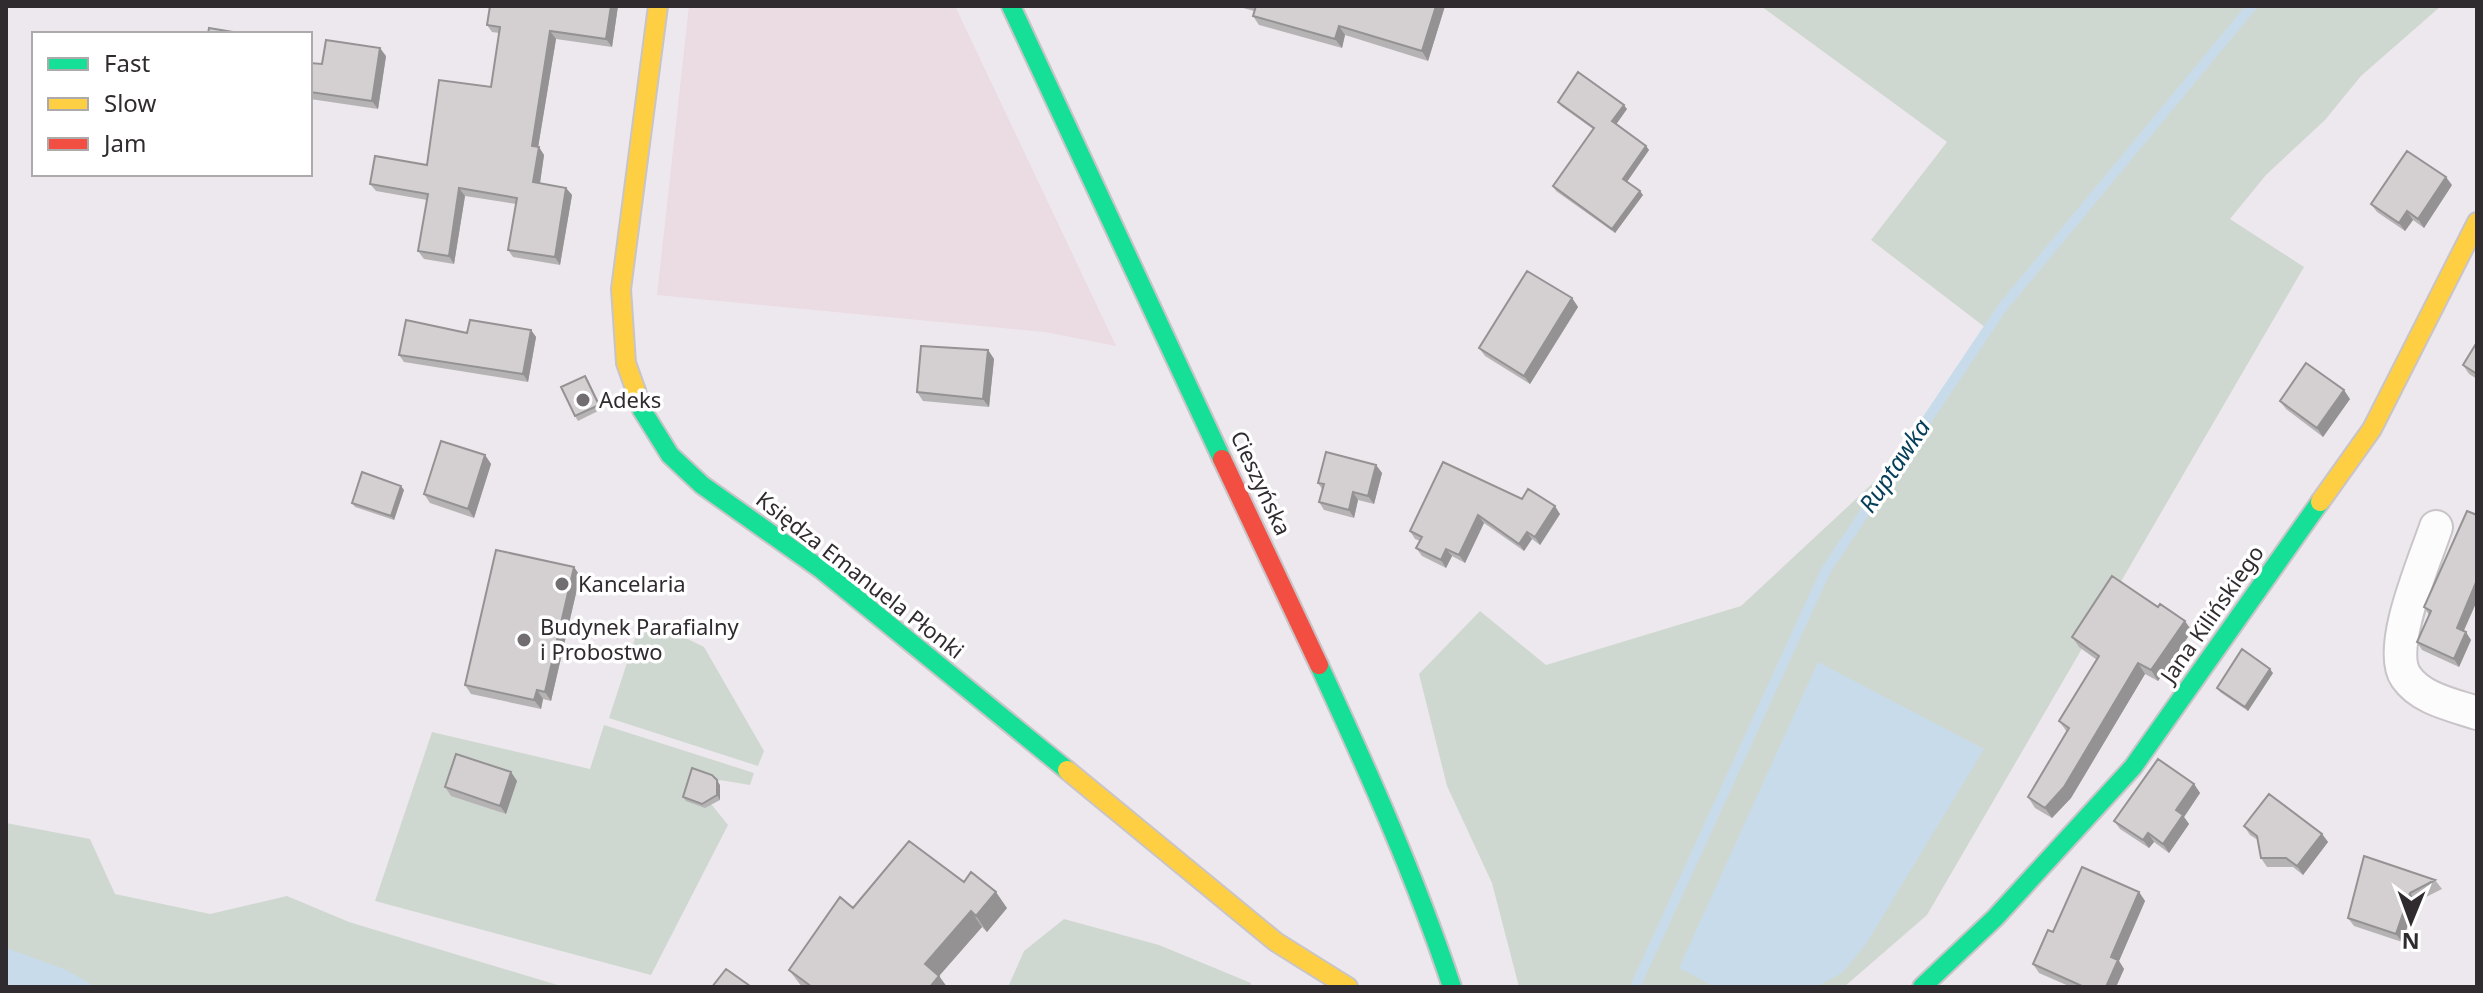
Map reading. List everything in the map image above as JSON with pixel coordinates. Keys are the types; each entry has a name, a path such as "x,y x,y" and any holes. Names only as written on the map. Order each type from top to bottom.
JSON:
{"street":[{"name":"Księdza Emanuela Płonki","path":"658,6 621,289 626,363 642,410 670,455 702,485 822,570 1276,942 1348,987"},
{"name":"Cieszyńska","path":"1011,6 1382,801 1425,906 1452,987"},
{"name":"Jana Kilińskiego","path":"1922,987 1995,918 2133,767 2372,429 2477,222"},
{"path":"2436,527 2407,612 2400,663 2406,677 2432,698 2477,713"}],"shaded area":[{"path":"689,6 955,6 1116,346 1045,332 657,295"},
{"path":"1761,6 2441,6 2361,76 2325,120 2266,175 2230,219 2304,267 1927,915 1844,987 1519,987 1492,883 1447,786 1419,674 1480,611 1546,665 1741,606 1915,444 1990,331 1871,240 1947,142"},
{"path":"645,618 704,647 764,751 758,766 609,718 638,629"},
{"path":"604,725 754,773 750,785 720,780 701,802 712,805 728,825 651,975 375,901 432,732 590,769"},
{"path":"6,823 90,839 115,894 210,914 287,896 349,922 564,987 6,987"},
{"path":"1064,919 1159,945 1251,983 1250,987 1008,987 1024,951"}],"water":[{"path":"1818,662 1984,749 1866,944 1842,973 1816,987 1715,987 1679,968"},
{"path":"6,948 64,969 96,987 6,987"}],"building":[{"path":"490,6 611,6 606,39 550,31 532,146 539,147 533,182 566,188 555,257 508,250 517,198 459,188 449,256 418,251 428,194 370,184 375,156 427,165 439,80 491,87 500,27 487,25"},
{"path":"1256,6 1436,6 1422,51 1339,26 1335,39 1253,16"},
{"path":"209,28 233,32 208,32"},
{"path":"326,40 380,48 372,101 312,92 312,63 322,64"},
{"path":"1578,72 1624,105 1612,121 1646,146 1623,179 1640,191 1612,229 1553,186 1594,128 1558,102"},
{"path":"2407,151 2446,177 2418,219 2407,211 2399,223 2371,204"},
{"path":"1527,271 1572,298 1524,376 1479,348"},
{"path":"406,320 467,333 470,320 531,330 523,374 399,355"},
{"path":"2477,342 2477,374 2463,365"},
{"path":"921,346 988,350 983,399 917,392"},
{"path":"2306,363 2344,390 2317,428 2280,401"},
{"name":"Adeks","path":"585,376 599,405 575,416 561,387"},
{"path":"441,441 485,455 468,509 424,494"},
{"path":"1326,452 1376,465 1368,496 1353,492 1349,510 1319,502 1324,484 1318,483"},
{"path":"1443,462 1522,499 1528,489 1555,506 1535,537 1527,532 1519,544 1478,515 1459,555 1446,549 1441,560 1416,548 1422,537 1410,531"},
{"path":"362,472 401,486 391,516 352,503"},
{"path":"2467,511 2477,515 2477,580 2457,628 2466,632 2454,659 2417,642 2431,611 2424,607"},
{"name":"Budynek Parafialny i Probostwo","path":"496,550 574,567 545,692 537,690 534,700 465,685"},
{"path":"2112,576 2185,621 2151,670 2138,663 2064,787 2045,808 2028,797 2069,728 2059,721 2099,656 2072,637"},
{"path":"2242,649 2270,669 2245,707 2217,688"},
{"path":"456,754 511,772 500,806 445,787"},
{"path":"2158,759 2194,784 2176,810 2183,815 2163,844 2148,833 2143,840 2114,821"},
{"path":"692,768 717,780 717,795 702,804 683,797"},
{"path":"2269,794 2322,834 2297,866 2286,858 2261,858 2257,836 2244,826"},
{"path":"909,841 964,882 971,872 996,892 976,916 971,911 925,964 939,976 930,987 812,987 789,970 840,897 853,908"},
{"path":"2364,856 2435,880 2410,893 2396,934 2348,918"},
{"path":"2082,867 2139,892 2111,957 2118,960 2106,987 2084,987 2033,964 2048,930 2053,932"},
{"path":"726,969 750,986 750,987 712,987"}],"waterway":[{"name":"Ruptawka","path":"1635,987 1826,570 2002,308 2252,6"}],"traffic: fast":[{"path":"1011,6 1222,459"},
{"path":"636,391 642,410 670,455 702,485 822,570 1067,770"},
{"path":"1922,987 1995,918 2133,767 2320,502"},
{"path":"1319,665 1390,824 1452,987"}],"traffic: slow":[{"path":"636,391 626,363 621,289 658,6"},
{"path":"2320,502 2372,429 2477,222"},
{"path":"1067,770 1276,942 1348,987"}],"traffic: jam":[{"path":"1222,459 1319,665"}],"place":[{"name":"Adeks","path":"583,400"},
{"name":"Kancelaria","path":"562,584"},
{"name":"Budynek Parafialny i Probostwo","path":"524,640"}]}
